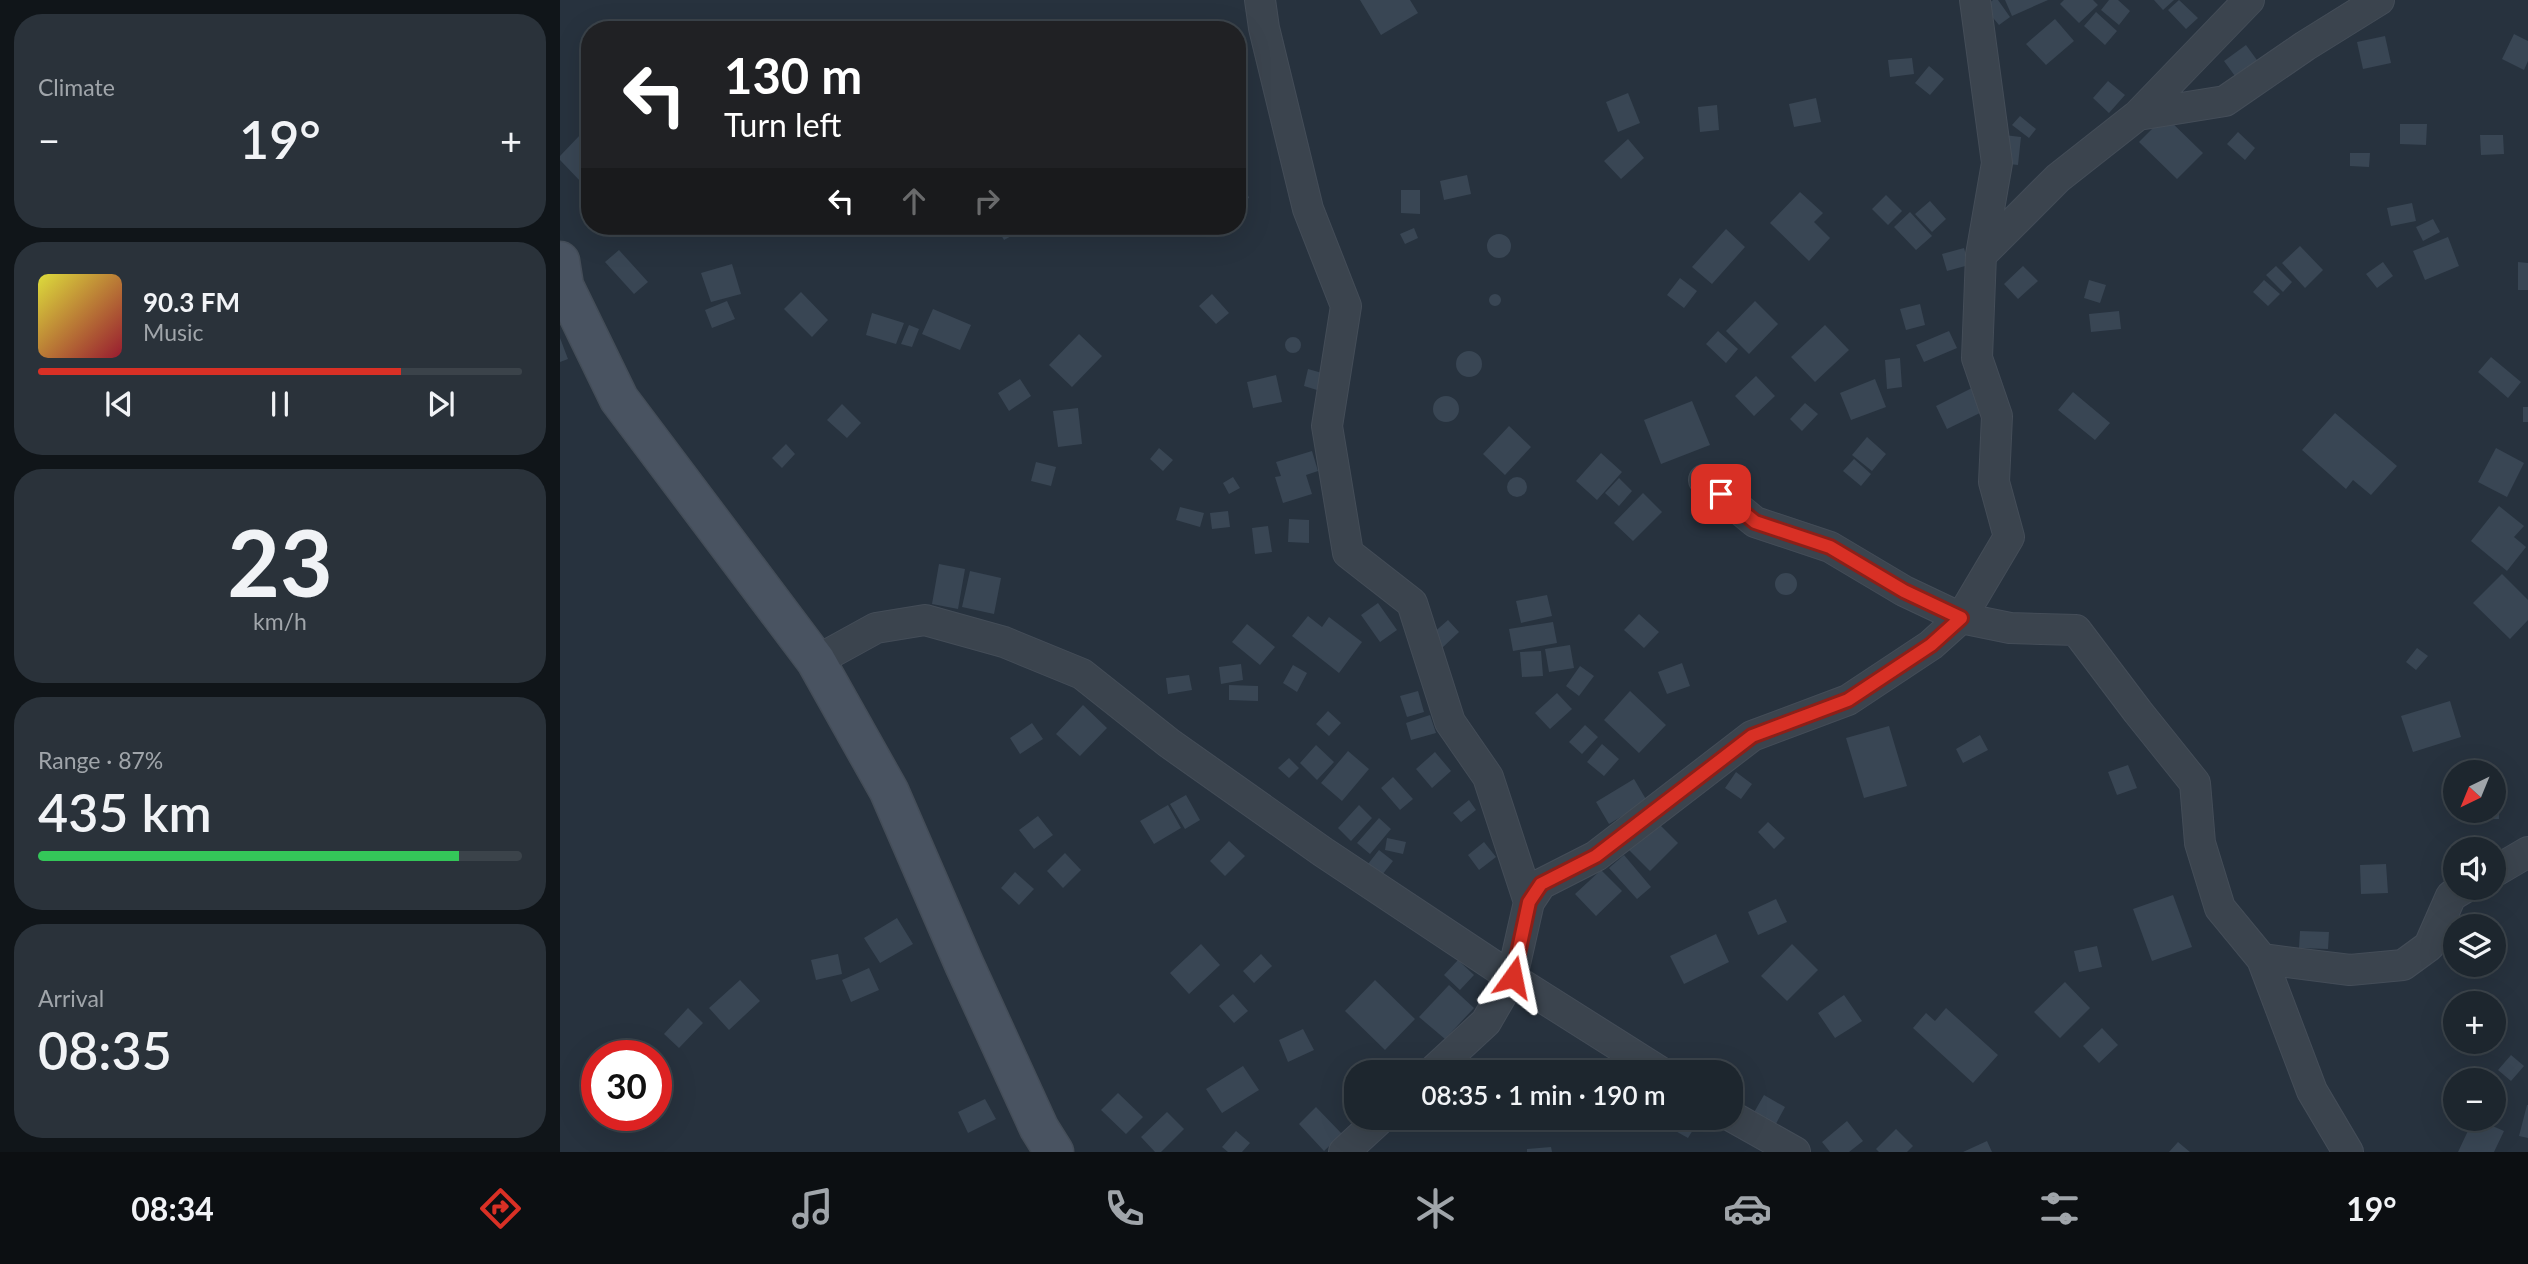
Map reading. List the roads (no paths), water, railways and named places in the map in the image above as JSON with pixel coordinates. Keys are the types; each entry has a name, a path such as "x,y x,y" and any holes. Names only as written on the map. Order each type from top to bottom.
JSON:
{"street":[{"path":"1260,0 1264,28 1308,209 1346,306 1327,426 1348,553 1412,603 1450,722 1488,777 1529,902"},
{"path":"1445,1060 1486,1022 1513,977 1529,902 1541,884 1596,856 1752,736 1848,700 1931,645 1961,618 2009,537 1994,482 1997,416 1976,358 1980,255 1997,163 1975,0"},
{"path":"1980,255 2058,178 2138,116 2249,0"},
{"path":"2138,116 2225,102 2305,46 2379,0"},
{"path":"560,261 564,286 619,400 816,661 889,791 964,964 1039,1128 1054,1152"},
{"path":"1704,480 1755,522 1830,547 1904,591 1961,618 2010,628 2076,629 2195,783 2200,843 2220,908 2262,959 2312,1091 2348,1152"},
{"path":"816,661 876,628 925,620 1004,642 1082,674 1180,751 1323,852 1642,1060"},
{"path":"2506,865 2528,852"},
{"path":"2262,959 2350,970 2403,965 2430,946 2449,900"},
{"path":"1743,1123 1795,1152"},
{"path":"1344,1152 1368,1130"}]}
